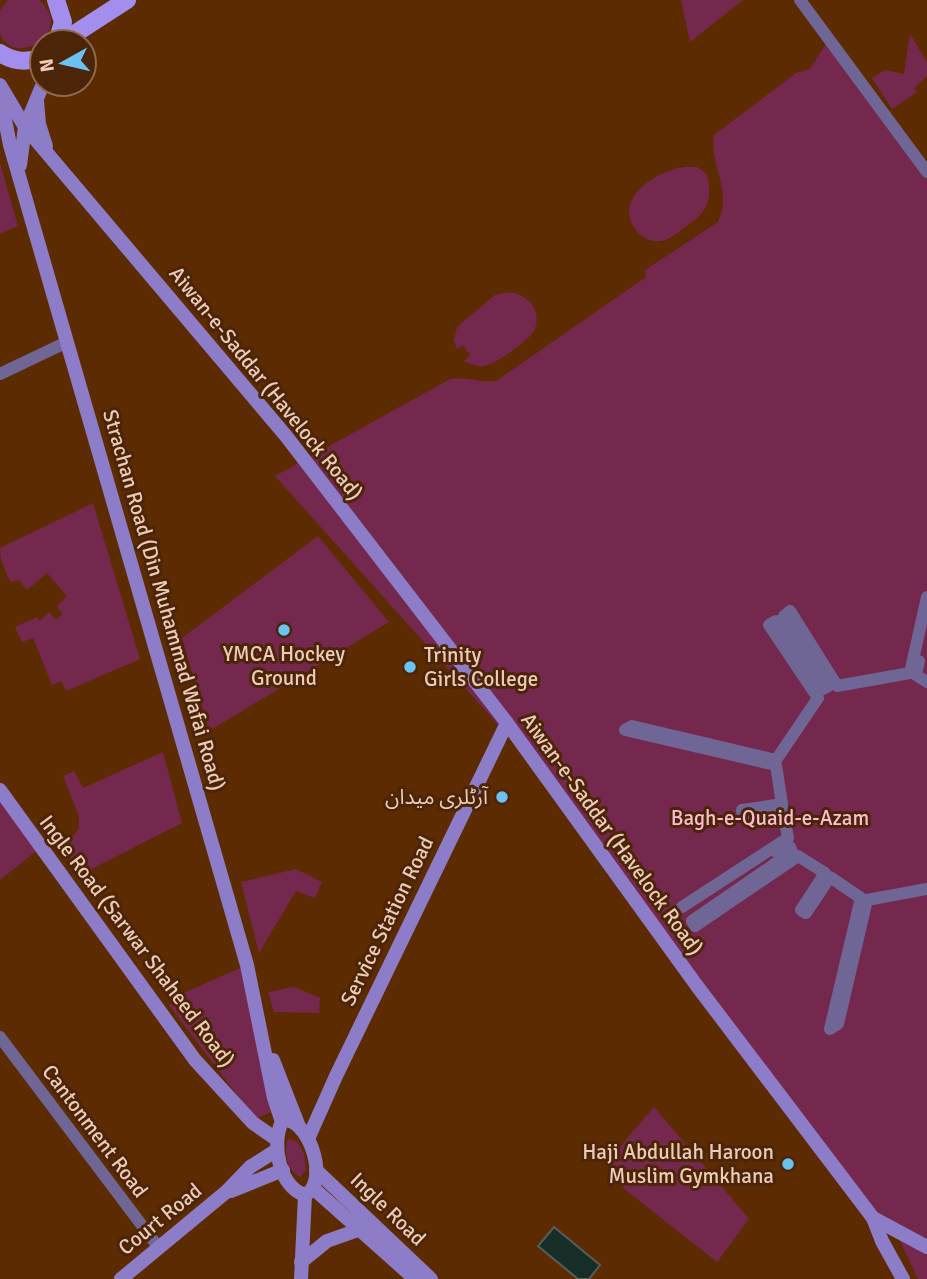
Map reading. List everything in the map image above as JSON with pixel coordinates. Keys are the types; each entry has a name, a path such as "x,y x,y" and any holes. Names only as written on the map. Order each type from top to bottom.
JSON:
{"main road":[{"path":"56,0 63,22 62,28"},
{"path":"84,28 127,0"},
{"path":"89,28 99,19"},
{"path":"0,53 8,58 28,60"},
{"name":"Aiwan-e-Saddar (Havelock Road)","path":"0,85 25,127 286,436 507,723 697,986 873,1218 903,1279"},
{"name":"Strachan Road (Din Muhammad Wafai Road)","path":"0,93 19,177 226,888 247,965 274,1098 282,1122"},
{"path":"19,177 25,127 37,98"},
{"path":"40,98 39,124 47,153"},
{"name":"Service Station Road","path":"308,1139 507,723"},
{"name":"Ingle Road (Sarwar Shaheed Road)","path":"0,790 195,1060 253,1124 277,1145"},
{"name":"Strachan Road (Din Muhammad Wafai Road)","path":"263,1037 298,1124 308,1139 316,1170"},
{"path":"283,1170 277,1145 282,1122 292,1121 298,1124"},
{"name":"Court Road","path":"121,1279 226,1192 250,1167 277,1145"},
{"name":"Court Road","path":"226,1192 283,1170"},
{"name":"Ingle Road","path":"283,1170 295,1189 309,1191 361,1229 415,1279"},
{"path":"301,1279 309,1191 316,1170"},
{"name":"Ingle Road","path":"316,1170 431,1279"},
{"name":"Aiwan-e-Saddar (Havelock Road)","path":"873,1218 927,1247"},
{"path":"301,1262 327,1241 361,1229"}],"street":[{"path":"800,0 927,172"},
{"path":"0,374 67,342"},
{"path":"927,597 910,673 837,686 790,611 784,615 828,683 824,690 818,688 776,621 769,625 818,698 776,760 632,726 625,730 776,765 782,804 742,810 743,816 783,810 788,838 682,907 686,913 786,846 791,850 791,854 692,921 695,926 798,856 825,873 801,910 806,913 830,877 861,898 830,1029 838,1024 867,900 927,889"},
{"path":"927,623 916,675 927,682"},
{"name":"Cantonment Road","path":"0,1037 159,1248"}],"green space":[{"path":"8,0 39,0 49,13 51,25 50,28 28,28 28,47 16,48 6,43 0,33 0,10"},
{"path":"681,0 743,0 690,42"},
{"path":"910,34 927,62 927,76 914,88 917,92 892,109 872,78 885,70 904,74"},
{"name":"Bagh-e-Quaid-e-Azam","path":"829,39 927,174 927,1247 873,1218 552,785 275,476 450,379 496,381 646,277 645,270 718,222 723,199 713,147 714,135 796,73 810,69"},
{"path":"0,163 18,226 0,234"},
{"path":"685,167 697,167 707,174 709,197 705,209 695,220 668,239 658,241 644,237 634,227 629,213 633,197 653,179"},
{"path":"509,292 522,296 532,305 537,317 534,331 519,346 490,364 479,366 464,361 470,355 463,345 457,349 454,340 457,327 495,295"},
{"path":"93,503 140,659 66,691 61,681 52,685 33,638 22,642 15,627 37,617 40,621 49,612 56,620 62,614 57,606 67,596 47,573 27,590 19,580 10,582 1,559 0,548"},
{"name":"YMCA Hockey Ground","path":"318,536 389,622 209,731 182,638"},
{"path":"163,752 182,823 82,874 60,843 75,834 79,828 79,816 63,776 74,771 83,788"},
{"path":"0,785 45,844 0,880"},
{"path":"296,869 322,882 315,898 296,891 259,953 241,882"},
{"path":"247,965 285,1106 255,1119 169,1005 181,994"},
{"path":"294,987 320,998 319,1013 274,1012 268,992"},
{"path":"654,1107 749,1219 717,1262 622,1187 613,1172 612,1161 615,1156"},
{"path":"288,1139 297,1141 304,1154 306,1170 300,1177 287,1161"},
{"path":"899,1239 927,1255 927,1279 918,1279"}],"water":[{"path":"554,1227 600,1265 589,1279 578,1279 538,1246"}],"place":[{"name":"YMCA Hockey Ground","path":"284,630"},
{"name":"Trinity Girls College","path":"410,667"},
{"name":"آرٹلری میدان","path":"502,797"},
{"name":"Haji Abdullah Haroon Muslim Gymkhana","path":"788,1164"}]}
